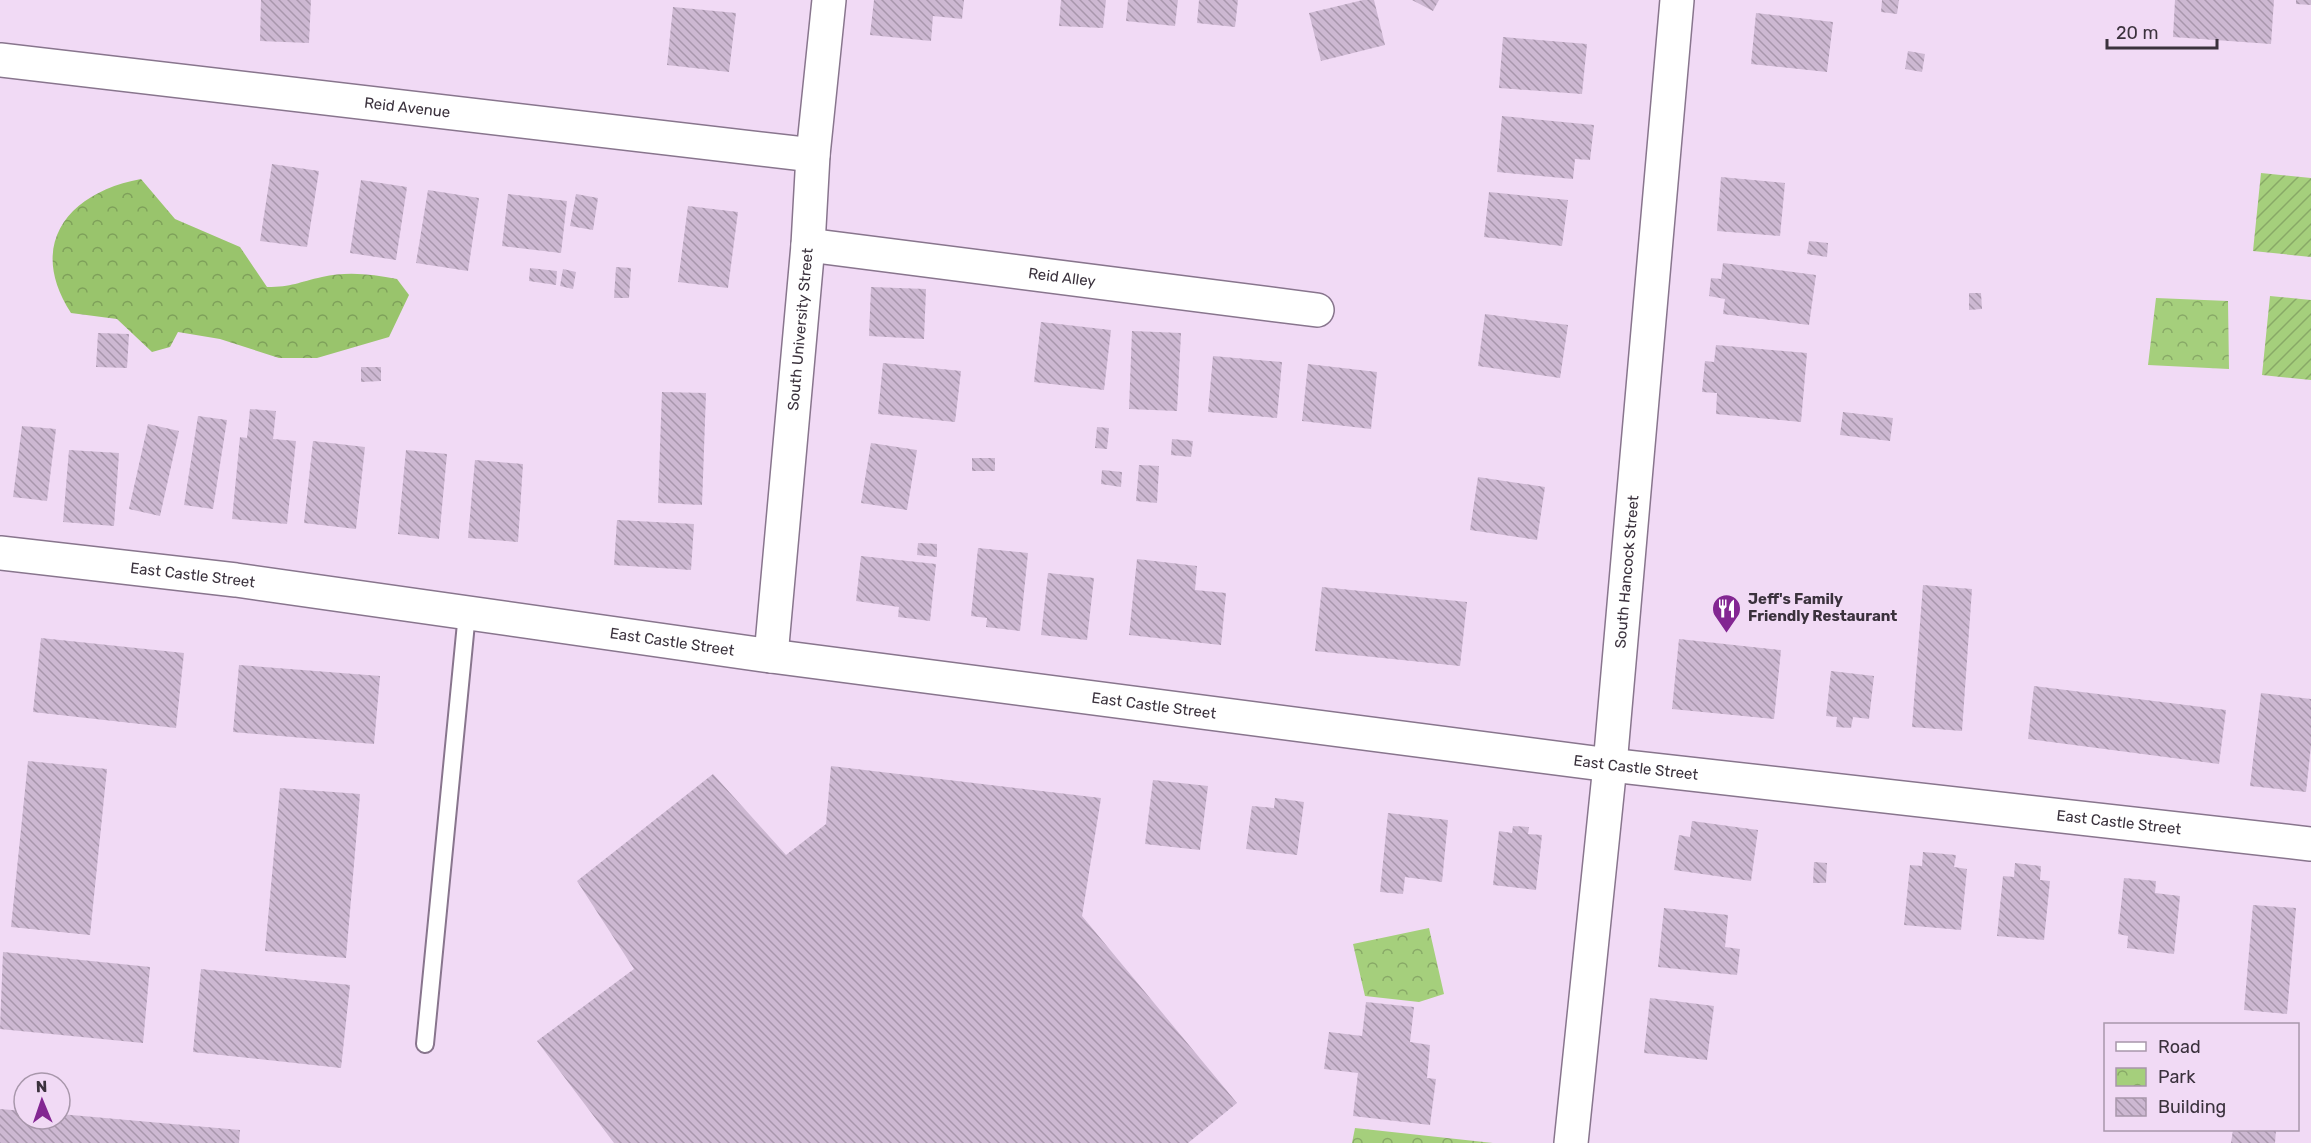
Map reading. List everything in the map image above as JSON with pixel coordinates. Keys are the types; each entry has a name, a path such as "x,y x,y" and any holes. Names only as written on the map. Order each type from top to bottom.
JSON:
{"street":[{"name":"South University Street","path":"771,656 808,245 813,155 829,0"},
{"name":"South Hancock Street","path":"1571,1143 1610,765 1677,0"},
{"name":"Reid Avenue","path":"0,60 813,155"},
{"name":"Reid Alley","path":"808,245 1317,310"},
{"name":"East Castle Street","path":"0,554 236,580 771,656 1610,765 2311,844"}],"lane":[{"path":"425,1044 467,613"}],"green space":[{"path":"2261,173 2311,178 2311,257 2253,251"},
{"path":"141,179 175,219 240,247 267,287 289,285 341,274 397,279 409,295 389,337 317,358 279,358 220,339 178,332 170,347 152,352 117,319 71,313 58,288 53,265 54,244 62,225 75,209 93,196 115,186"},
{"path":"2270,296 2311,300 2311,380 2262,375"},
{"path":"2156,298 2228,301 2229,369 2148,365"},
{"path":"1429,928 1444,994 1419,1002 1365,996 1353,944"},
{"path":"1355,1128 1493,1143 1352,1143"}],"building":[{"path":"261,0 311,0 309,43 260,41"},
{"path":"874,0 964,0 962,19 933,16 931,41 870,35"},
{"path":"1061,0 1106,0 1103,28 1059,26"},
{"path":"1128,0 1178,0 1175,26 1126,21"},
{"path":"1199,0 1238,0 1235,27 1197,23"},
{"path":"1363,0 1374,0 1385,45 1321,61 1309,13"},
{"path":"1412,0 1439,0 1433,11"},
{"path":"1882,0 1899,0 1897,14 1881,12"},
{"path":"2175,0 2274,0 2271,44 2173,37"},
{"path":"2296,0 2311,0 2311,5 2296,4"},
{"path":"673,7 736,13 729,72 667,65"},
{"path":"1756,13 1833,22 1827,72 1751,64"},
{"path":"1503,37 1587,44 1582,94 1499,88"},
{"path":"1908,51 1925,54 1922,72 1905,69"},
{"path":"1502,116 1594,125 1590,160 1575,159 1573,179 1497,172"},
{"path":"272,164 319,171 307,247 260,241"},
{"path":"1721,177 1785,183 1780,236 1717,231"},
{"path":"361,180 407,187 396,260 350,253"},
{"path":"428,190 479,198 468,271 416,263"},
{"path":"1489,192 1568,200 1562,246 1484,237"},
{"path":"508,194 567,201 561,253 502,246"},
{"path":"576,194 598,198 593,230 570,226"},
{"path":"688,206 738,212 728,288 678,282"},
{"path":"1809,241 1828,243 1827,257 1807,254"},
{"path":"1723,263 1816,275 1809,325 1723,314 1725,299 1709,296 1711,278 1721,279"},
{"path":"616,267 631,268 629,298 614,298"},
{"path":"530,268 557,271 556,285 529,281"},
{"path":"563,269 576,272 573,289 560,286"},
{"path":"871,287 926,289 924,339 869,336"},
{"path":"1969,293 1981,293 1982,309 1969,310"},
{"path":"1485,314 1568,325 1560,378 1478,366"},
{"path":"1041,322 1111,330 1104,390 1034,382"},
{"path":"1132,331 1181,333 1177,411 1129,409"},
{"path":"98,333 129,334 127,368 96,367"},
{"path":"1716,345 1807,353 1801,422 1716,414 1717,393 1702,392 1705,361 1714,362"},
{"path":"1213,356 1282,362 1277,418 1208,412"},
{"path":"883,363 961,371 955,422 878,414"},
{"path":"1308,364 1377,372 1371,429 1302,421"},
{"path":"361,367 381,367 381,381 361,382"},
{"path":"662,392 706,393 702,505 658,503"},
{"path":"250,409 276,411 273,439 296,441 287,524 232,519 240,437 247,438"},
{"path":"1843,412 1893,418 1890,441 1840,435"},
{"path":"198,416 227,420 213,509 184,505"},
{"path":"148,424 179,431 160,516 129,509"},
{"path":"22,426 56,429 47,501 13,497"},
{"path":"1097,427 1109,428 1107,449 1095,448"},
{"path":"1172,439 1193,441 1191,457 1171,455"},
{"path":"313,441 365,447 356,529 304,523"},
{"path":"871,443 917,450 907,510 861,503"},
{"path":"69,450 119,453 114,526 63,522"},
{"path":"406,450 447,454 439,539 398,534"},
{"path":"972,458 995,458 995,471 972,471"},
{"path":"475,460 523,464 518,542 468,538"},
{"path":"1139,465 1159,466 1157,503 1136,501"},
{"path":"1102,470 1122,472 1121,487 1101,484"},
{"path":"1478,477 1545,487 1537,540 1470,530"},
{"path":"617,520 694,524 691,570 614,565"},
{"path":"918,543 937,544 937,557 917,555"},
{"path":"978,548 1028,553 1020,631 986,627 987,618 971,616"},
{"path":"861,556 936,564 930,621 898,617 899,607 856,601"},
{"path":"1137,559 1197,566 1195,590 1226,593 1221,645 1129,635"},
{"path":"1048,573 1094,578 1087,640 1041,635"},
{"path":"1923,585 1972,589 1962,731 1912,727"},
{"path":"1322,587 1467,602 1460,666 1315,651"},
{"path":"41,638 184,653 176,728 33,712"},
{"path":"1679,639 1781,650 1774,719 1672,709"},
{"path":"239,665 380,676 374,744 233,732"},
{"path":"1831,671 1874,676 1869,719 1853,717 1851,728 1836,727 1837,717 1826,716"},
{"path":"2034,686 2226,710 2219,764 2028,739"},
{"path":"2261,693 2311,699 2311,746 2306,792 2250,786"},
{"path":"28,761 107,769 90,935 11,927"},
{"path":"831,766 1101,798 1082,916 1237,1103 1188,1143 614,1143 537,1041 634,969 577,881 713,774 786,855 826,824"},
{"path":"1153,780 1208,786 1200,850 1145,844"},
{"path":"280,788 360,794 346,958 265,951"},
{"path":"1275,798 1304,802 1297,855 1246,849 1252,806 1274,808"},
{"path":"1388,813 1448,820 1442,882 1405,877 1403,894 1380,892"},
{"path":"1692,821 1758,830 1751,881 1674,870 1679,835 1690,837"},
{"path":"1513,826 1529,827 1528,834 1542,835 1536,890 1493,885 1499,831 1512,833"},
{"path":"1923,852 1956,855 1954,867 1967,869 1961,930 1904,925 1910,865 1922,866"},
{"path":"1814,862 1827,863 1826,883 1813,883"},
{"path":"2015,863 2041,866 2040,880 2050,881 2044,940 1997,936 2003,876 2014,877"},
{"path":"2124,878 2156,881 2155,893 2180,896 2174,954 2127,948 2128,936 2118,934"},
{"path":"2253,905 2296,908 2287,1014 2244,1010"},
{"path":"1664,908 1728,915 1725,947 1740,949 1737,975 1658,967"},
{"path":"3,952 150,967 143,1043 0,1029"},
{"path":"201,969 350,985 341,1068 193,1052"},
{"path":"1650,998 1714,1006 1707,1060 1644,1053"},
{"path":"1366,1002 1414,1007 1410,1042 1430,1045 1427,1078 1436,1079 1430,1125 1353,1116 1358,1073 1324,1069 1329,1032 1362,1036"},
{"path":"0,1109 12,1110 12,1131 72,1131 72,1115 240,1130 239,1143 0,1143"},
{"path":"2233,1131 2276,1131 2275,1143 2231,1143"}],"place":[{"name":"Jeff's Family Friendly Restaurant","path":"1727,634"}]}
